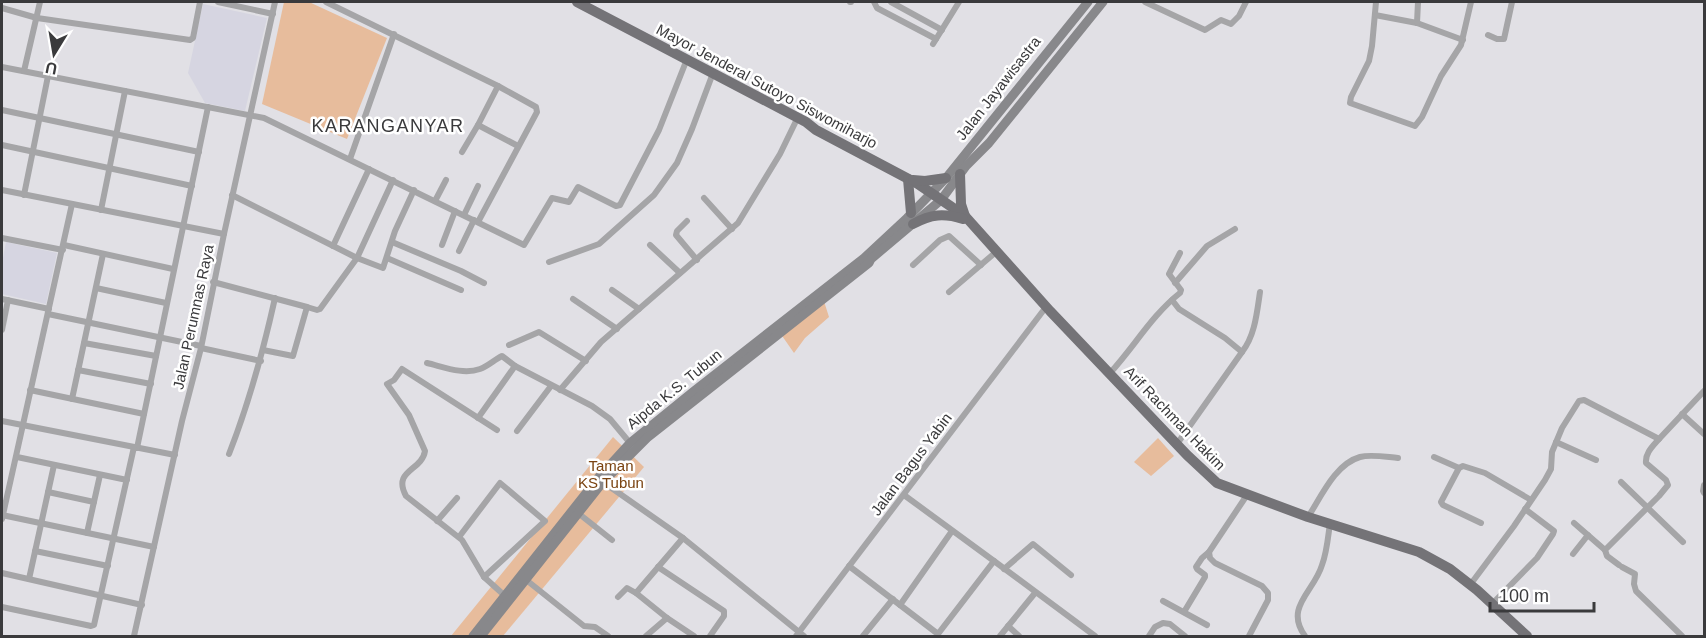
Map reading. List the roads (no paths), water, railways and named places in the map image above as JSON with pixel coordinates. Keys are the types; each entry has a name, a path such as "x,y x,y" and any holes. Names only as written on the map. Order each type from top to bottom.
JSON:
{"main road":[{"name":"Mayor Jenderal Sutoyo Siswomiharjo","path":"577,2 596,6 687,59 909,179 937,203"},
{"path":"960,174 961,204 967,218"},
{"path":"946,178 925,181 909,179 912,219 938,214 967,218"},
{"name":"Arif Rachman Hakim","path":"937,203 967,218 1046,307 1217,483 1308,517 1427,556 1450,569 1470,585 1522,635"}],"street":[{"path":"24,71 40,2"},
{"path":"2,8 36,18 190,40 193,38 201,2"},
{"path":"218,2 273,14"},
{"name":"Jalan Perumnas Raya","path":"134,636 201,347 213,282 275,2"},
{"path":"326,2 498,86 537,109 459,250"},
{"path":"873,2 876,8 935,41 958,2"},
{"path":"891,2 942,30"},
{"name":"Jalan Jayawisastra","path":"929,195 946,178 1088,2"},
{"name":"Jalan Jayawisastra","path":"937,203 989,143 1103,2"},
{"path":"1145,2 1205,30 1220,20 1231,24 1246,2"},
{"path":"1376,2 1369,61 1350,103 1412,126 1417,125 1422,117 1463,40 1472,2"},
{"path":"1416,23 1418,2"},
{"path":"1488,35 1504,39 1512,2"},
{"path":"1375,15 1416,23 1463,40"},
{"path":"350,159 394,34"},
{"path":"2,67 264,118 524,245 552,198 569,202 578,187 620,206 659,130 687,59"},
{"path":"549,262 599,244 654,195 676,163 692,129 713,73"},
{"path":"24,195 48,76"},
{"path":"462,152 498,86"},
{"path":"101,210 125,91"},
{"path":"2,607 93,626 96,623 113,538 151,384 208,107"},
{"path":"2,110 198,152"},
{"path":"560,390 601,342 732,229 748,210 797,119"},
{"path":"478,125 518,146"},
{"path":"2,145 192,186"},
{"path":"333,246 369,169"},
{"path":"213,282 320,309 357,258 393,180"},
{"path":"435,201 446,180"},
{"path":"464,215 478,186"},
{"path":"2,190 224,234"},
{"path":"232,195 357,258 383,268 414,190"},
{"name":"Aipda K.S. Tubun","path":"481,636 603,482 655,430 868,263 912,219 929,195"},
{"path":"704,198 732,229"},
{"name":"Aipda K.S. Tubun","path":"473,636 598,478 630,443 912,219 937,203"},
{"path":"72,204 2,516 154,547"},
{"path":"442,245 455,211"},
{"path":"687,221 676,235 698,260"},
{"path":"1175,283 1207,246 1235,229"},
{"path":"913,265 940,240 949,236 981,265"},
{"path":"2,238 103,254 173,269"},
{"path":"392,242 484,283"},
{"path":"650,245 680,273"},
{"path":"949,292 996,252"},
{"path":"1110,374 1136,344 1152,320 1181,291 1170,276 1180,253"},
{"path":"72,399 103,254"},
{"path":"387,258 461,290"},
{"path":"96,288 166,303"},
{"path":"612,290 639,309"},
{"path":"1177,444 1248,344 1260,292"},
{"path":"229,454 245,414 261,361 275,298"},
{"path":"2,330 5,299 89,322 261,361"},
{"path":"573,299 617,329"},
{"path":"1172,300 1179,309 1225,338 1242,352"},
{"path":"263,350 293,356 307,307"},
{"name":"Jalan Bagus Yabin","path":"800,635 896,502 904,495 1046,307"},
{"path":"509,345 539,332 586,361"},
{"path":"84,343 156,356"},
{"path":"426,363 453,370 470,371 486,366 502,357 602,412 630,443"},
{"path":"478,418 515,366"},
{"path":"497,430 402,369 394,380 387,384 409,415 425,451 423,460 406,473 402,485 403,491 406,496 459,537 484,577 504,595"},
{"path":"78,370 151,384"},
{"path":"517,431 551,386"},
{"path":"30,390 144,414"},
{"path":"1605,550 1668,485 1666,480 1646,463 1648,453 1704,391"},
{"path":"1470,585 1514,526 1551,469 1552,452 1556,442 1579,400 1584,400 1659,439"},
{"path":"1682,414 1704,434"},
{"path":"2,421 175,455"},
{"path":"1556,442 1596,460"},
{"path":"17,456 127,480"},
{"path":"1308,517 1337,472 1345,465 1361,456 1398,458"},
{"path":"1434,458 1459,468 1463,466 1485,473 1531,500"},
{"path":"29,579 54,465"},
{"path":"1459,468 1441,502 1481,523"},
{"path":"87,533 100,475"},
{"path":"603,482 683,538 800,635"},
{"path":"1621,482 1683,542"},
{"path":"459,537 500,483 545,521 484,577"},
{"path":"1704,485 1702,488 1704,493"},
{"path":"48,492 94,502"},
{"path":"904,495 1095,636"},
{"path":"1184,612 1205,578 1205,575 1196,567 1209,552 1246,495"},
{"path":"437,521 457,498"},
{"path":"1492,604 1537,558 1553,534 1554,531 1525,509"},
{"path":"578,513 612,540"},
{"path":"1305,636 1297,626 1296,614 1316,581 1323,564 1330,523"},
{"path":"1574,523 1605,550 1607,556 1635,574 1636,591 1682,636"},
{"path":"900,605 952,531"},
{"path":"1573,554 1588,535"},
{"path":"636,593 683,538"},
{"path":"1004,569 1033,544 1071,575"},
{"path":"35,551 108,566"},
{"path":"1209,552 1212,561 1262,586 1268,593 1268,600 1249,636"},
{"path":"849,567 939,635 994,561"},
{"path":"658,567 724,611 724,616 710,636"},
{"path":"2,573 142,604"},
{"path":"525,579 584,626 595,627 608,636"},
{"path":"618,597 627,588 694,636"},
{"path":"1000,636 1035,593"},
{"path":"863,636 892,599"},
{"path":"1163,601 1207,625"},
{"path":"646,636 667,618"},
{"path":"1149,636 1155,627 1163,623 1170,624 1185,636"},
{"path":"1008,626 1019,636"},
{"path":"926,636 931,630"}],"district":[{"name":"KARANGANYAR","path":"388,126"}],"park label":[{"name":"Taman KS Tubun","path":"611,474"}]}
